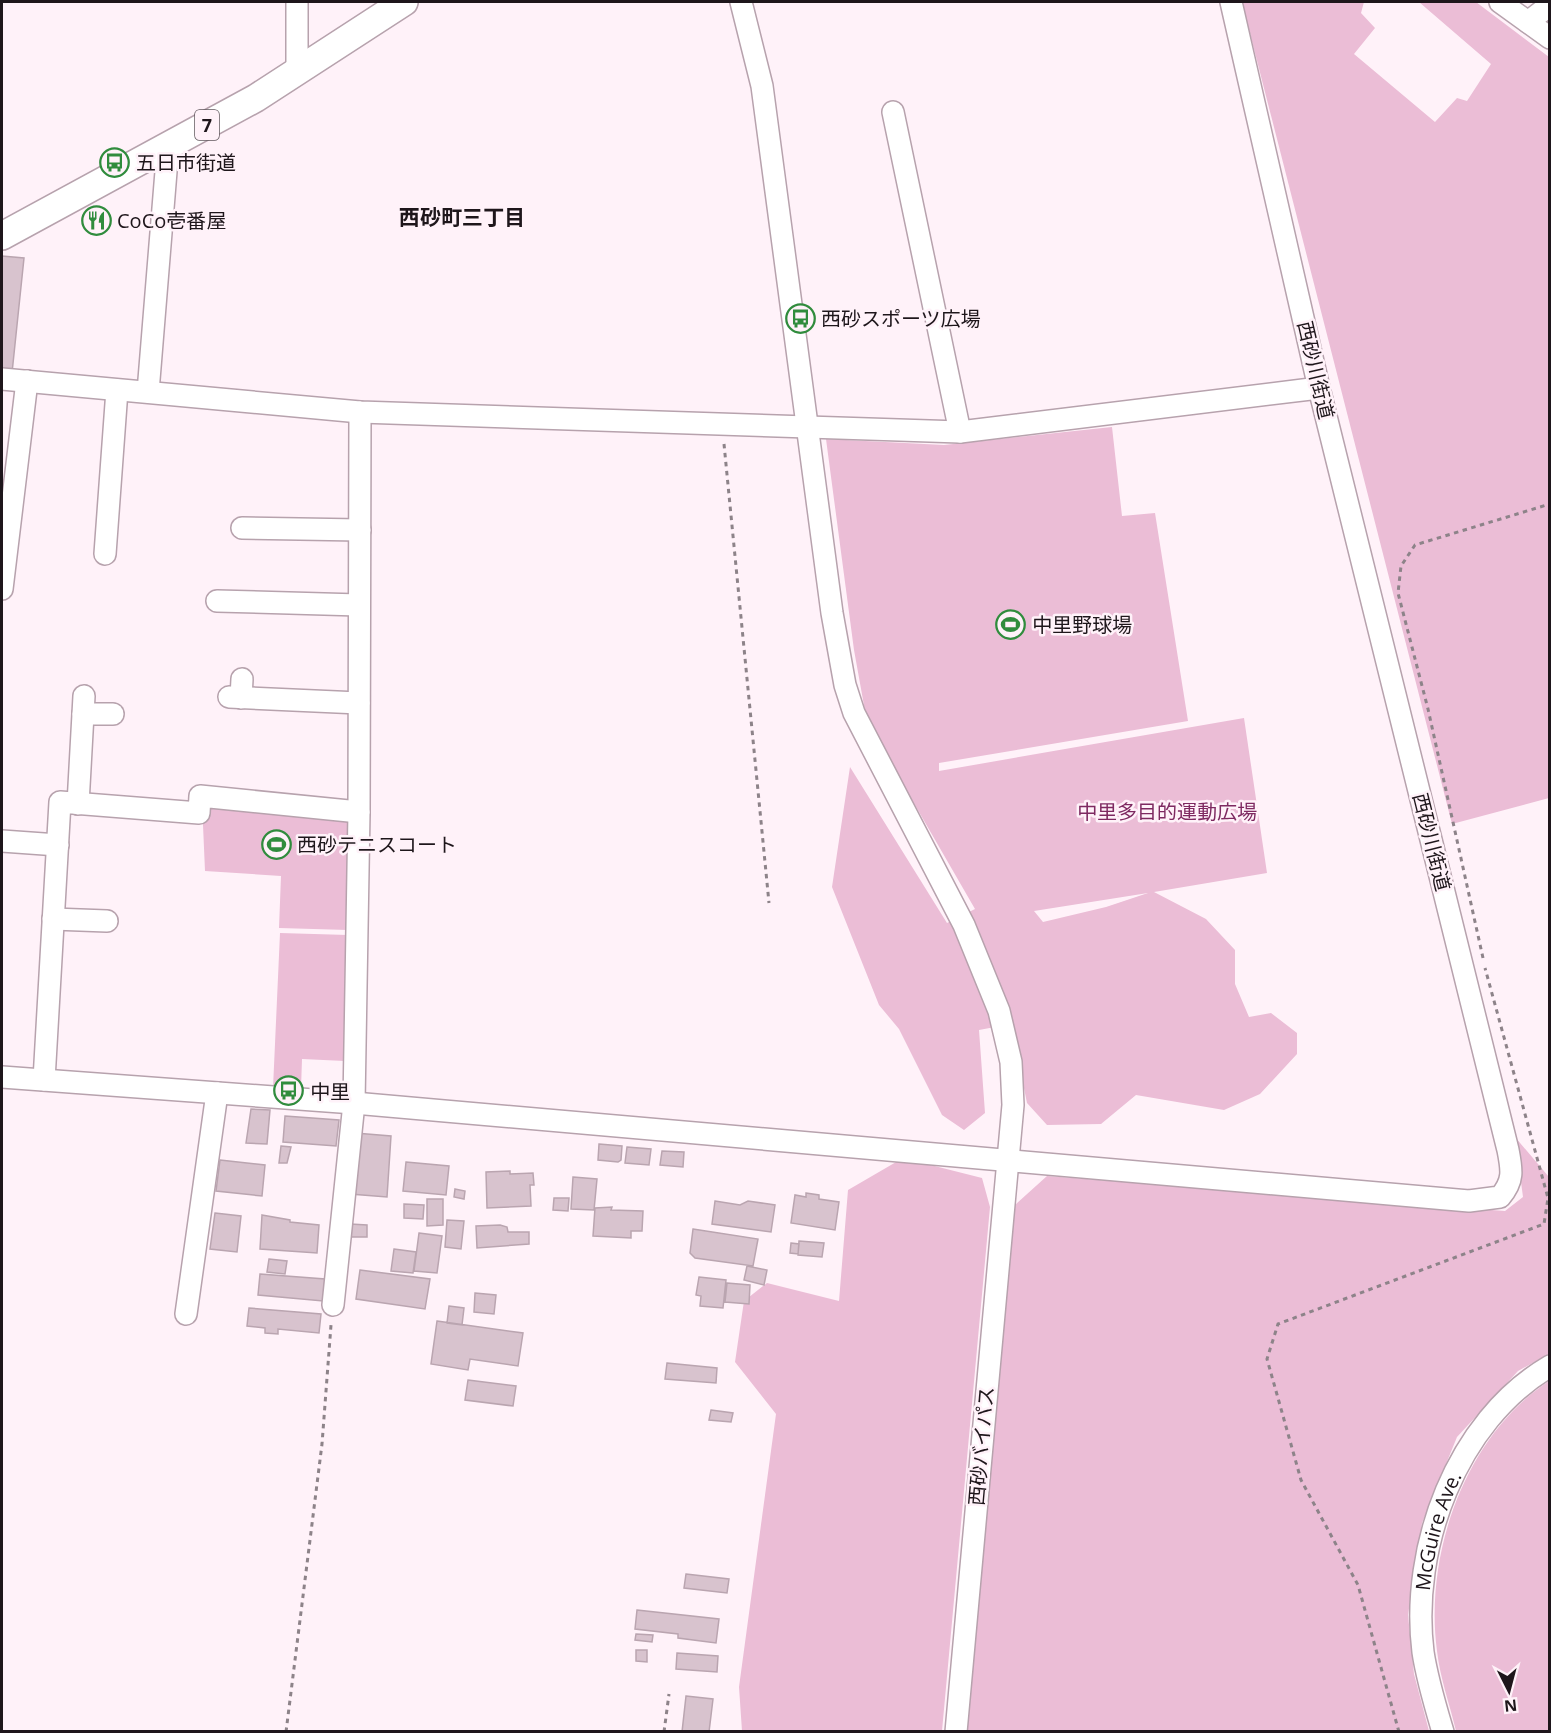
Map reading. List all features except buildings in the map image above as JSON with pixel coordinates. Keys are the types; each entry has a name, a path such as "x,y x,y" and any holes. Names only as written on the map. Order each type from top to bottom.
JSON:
{"main road":[{"name":"7","path":"2,236 168,147 297,73 404,2"}],"street":[{"path":"297,2 297,73"},
{"name":"西砂バイパス","path":"741,2 762,86 832,613 845,685 866,738 964,925 999,1011 1011,1062 1013,1094 956,1731"},
{"name":"西砂川街道","path":"2,1077 354,1103 1469,1201 1500,1197 1509,1187 1513,1172 1319,388 1231,2"},
{"path":"1500,2 1550,38"},
{"path":"1528,21 1550,5"},
{"path":"893,112 960,432"},
{"path":"148,392 168,147"},
{"path":"2,379 360,412 960,432 1319,388"},
{"path":"2,589 27,381"},
{"path":"105,554 99,518 117,390"},
{"path":"333,1305 354,1103 359,812 360,412"},
{"path":"242,528 360,530"},
{"path":"217,601 359,605"},
{"path":"237,691 359,703"},
{"path":"78,804 83,705 113,714"},
{"path":"44,1080 60,802 199,813 200,796 359,812"},
{"path":"2,841 58,845"},
{"path":"53,919 108,921"},
{"path":"186,1314 217,1093"},
{"name":"McGuire Ave.","path":"1443,1731 1428,1677 1422,1632 1422,1588 1432,1535 1456,1472 1486,1422 1523,1384 1550,1366"}],"path":[{"path":"722,424 769,903"},
{"path":"1400,1731 1358,1585 1301,1480 1268,1359 1272,1336 1278,1324 1544,1224 1548,1198 1484,963 1428,709 1398,593 1401,566 1415,545 1550,504"},
{"path":"286,1731 322,1444 333,1305"},
{"path":"664,1731 669,1694"}],"green space":[{"path":"1242,2 1364,2 1361,13 1375,28 1354,54 1435,122 1457,98 1467,101 1491,64 1419,2 1476,2 1549,57 1549,798 1452,824"},
{"name":"中里多目的運動広場","path":"1112,427 1122,516 1155,513 1188,721 939,763 939,771 1244,718 1267,873 1154,892 1206,919 1235,950 1235,984 1249,1017 1271,1013 1297,1033 1297,1054 1260,1094 1224,1110 1136,1095 1101,1124 1047,1125 1027,1103 1011,1024 979,1030 985,1113 964,1130 942,1115 899,1029 879,1005 832,887 850,767 947,923 975,909 867,722 854,650 826,439 944,445","holes":["1148,893 1106,907 1043,922 1034,911"]},
{"name":"西砂テニスコート","path":"202,802 349,818 348,930 279,928 281,876 205,871"},
{"path":"280,933 348,935 345,1061 302,1059 301,1089 273,1088"},
{"path":"1515,1137 1549,1177 1549,1354 1518,1371 1457,1437 1422,1523 1408,1615 1414,1674 1429,1731 966,1732 1015,1205 1047,1176 1505,1211 1523,1197"},
{"path":"903,1158 982,1178 990,1207 942,1731 742,1731 739,1687 776,1414 735,1362 744,1301 767,1283 839,1301 848,1190"},
{"path":"1549,1381 1549,1731 1456,1731 1437,1651 1435,1614 1437,1576 1445,1537 1457,1500 1473,1465 1494,1433 1520,1404"}],"place":[{"name":"五日市街道","path":"115,162"},
{"name":"CoCo壱番屋","path":"96,220"},
{"name":"西砂スポーツ広場","path":"800,318"},
{"name":"中里野球場","path":"1011,624"},
{"name":"西砂テニスコート","path":"276,844"},
{"name":"中里","path":"289,1091"}],"district":[{"name":"西砂町三丁目","path":"462,217"}]}
